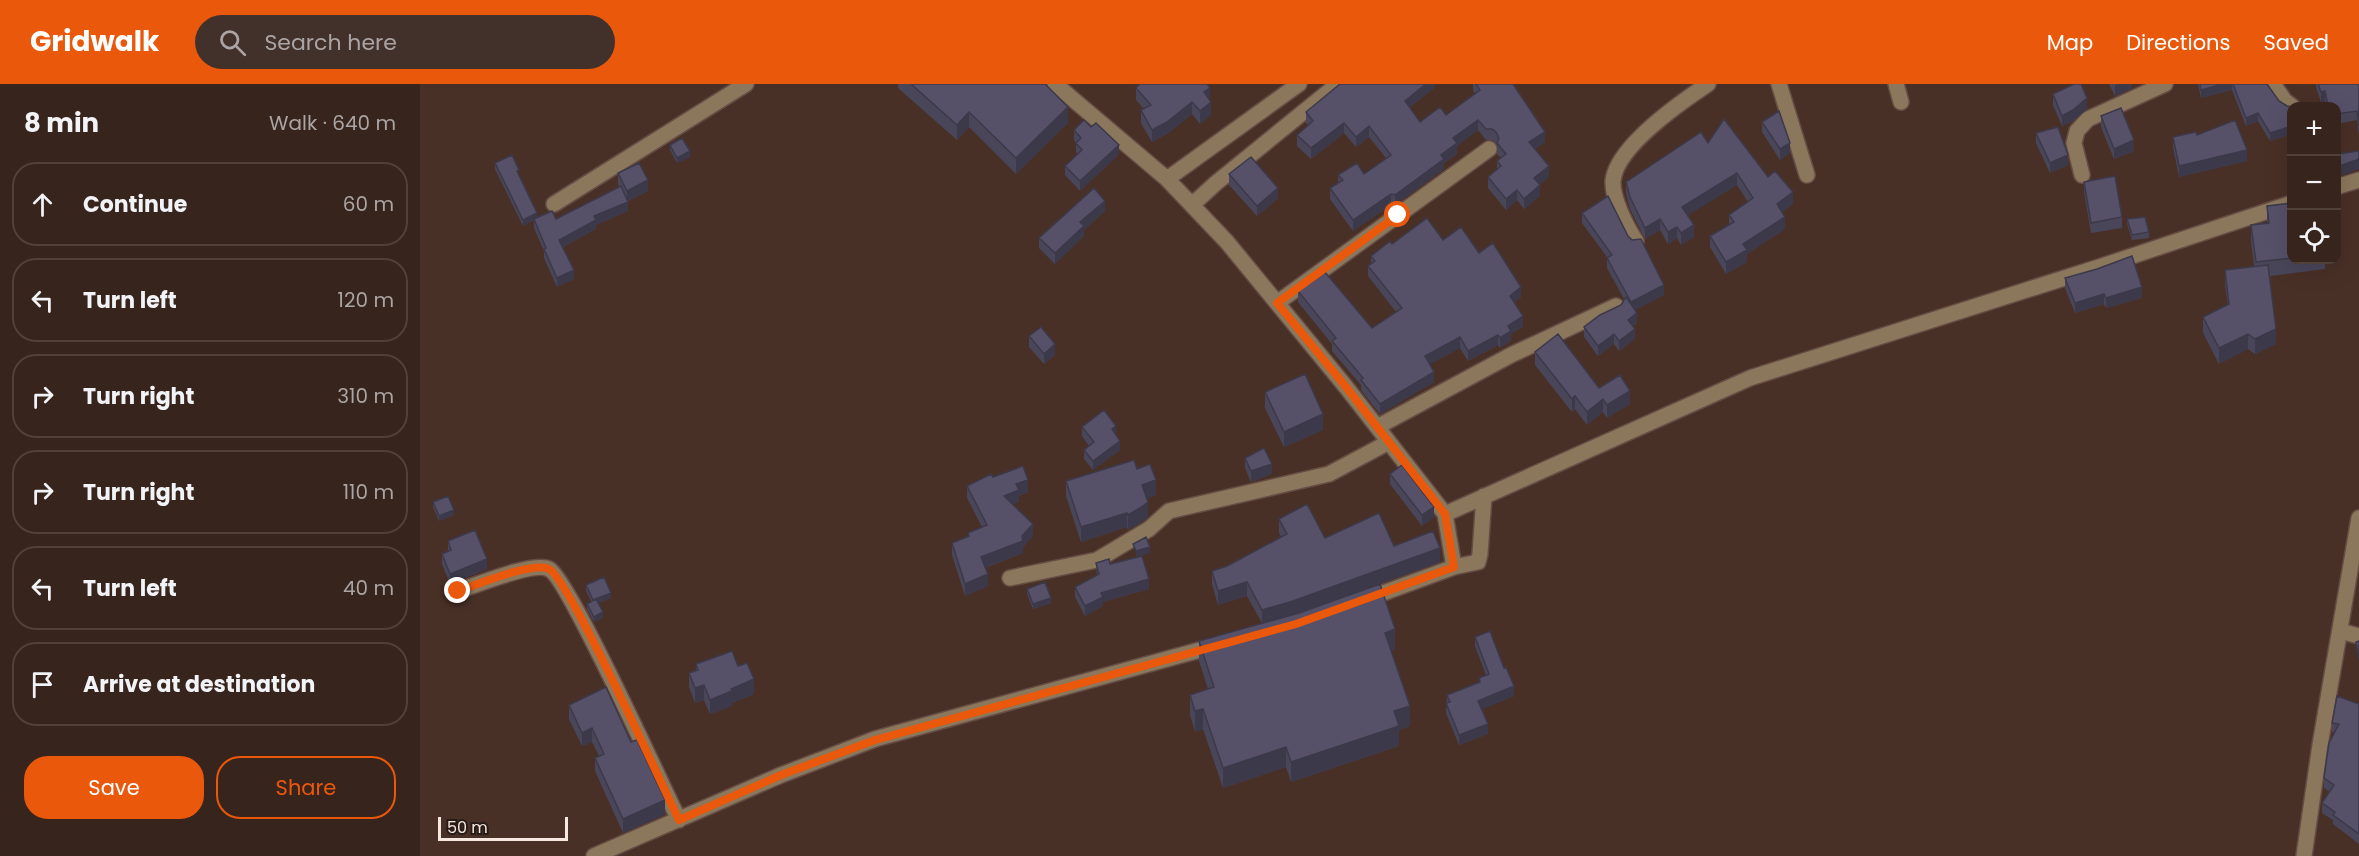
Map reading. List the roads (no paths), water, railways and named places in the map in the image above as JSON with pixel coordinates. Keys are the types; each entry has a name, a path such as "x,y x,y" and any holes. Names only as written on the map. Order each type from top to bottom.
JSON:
{"street":[{"path":"554,204 746,84"},
{"path":"1055,84 1167,179 1227,242 1445,514 1454,567"},
{"path":"1167,179 1299,84"},
{"path":"1192,205 1338,84"},
{"path":"1636,241 1622,221 1613,181 1626,150 1683,100 1708,84"},
{"path":"1779,84 1807,175"},
{"path":"1896,84 1901,102"},
{"path":"2082,175 2074,143 2077,131 2088,119 2165,84"},
{"path":"2274,84 2287,102"},
{"path":"1277,303 1488,149"},
{"path":"2341,187 2359,180"},
{"path":"1445,514 1750,378 2287,205"},
{"path":"1377,427 1511,355 1616,306"},
{"path":"1010,578 1097,560 1149,529 1169,511 1329,474 1389,442"},
{"path":"1353,604 1454,567 1478,562 1484,496"},
{"path":"2304,856 2359,518"},
{"path":"458,591 534,566 550,569 561,581 596,648 679,820"},
{"path":"2340,631 2359,636"},
{"path":"594,856 781,775 875,740 1230,642"}]}
